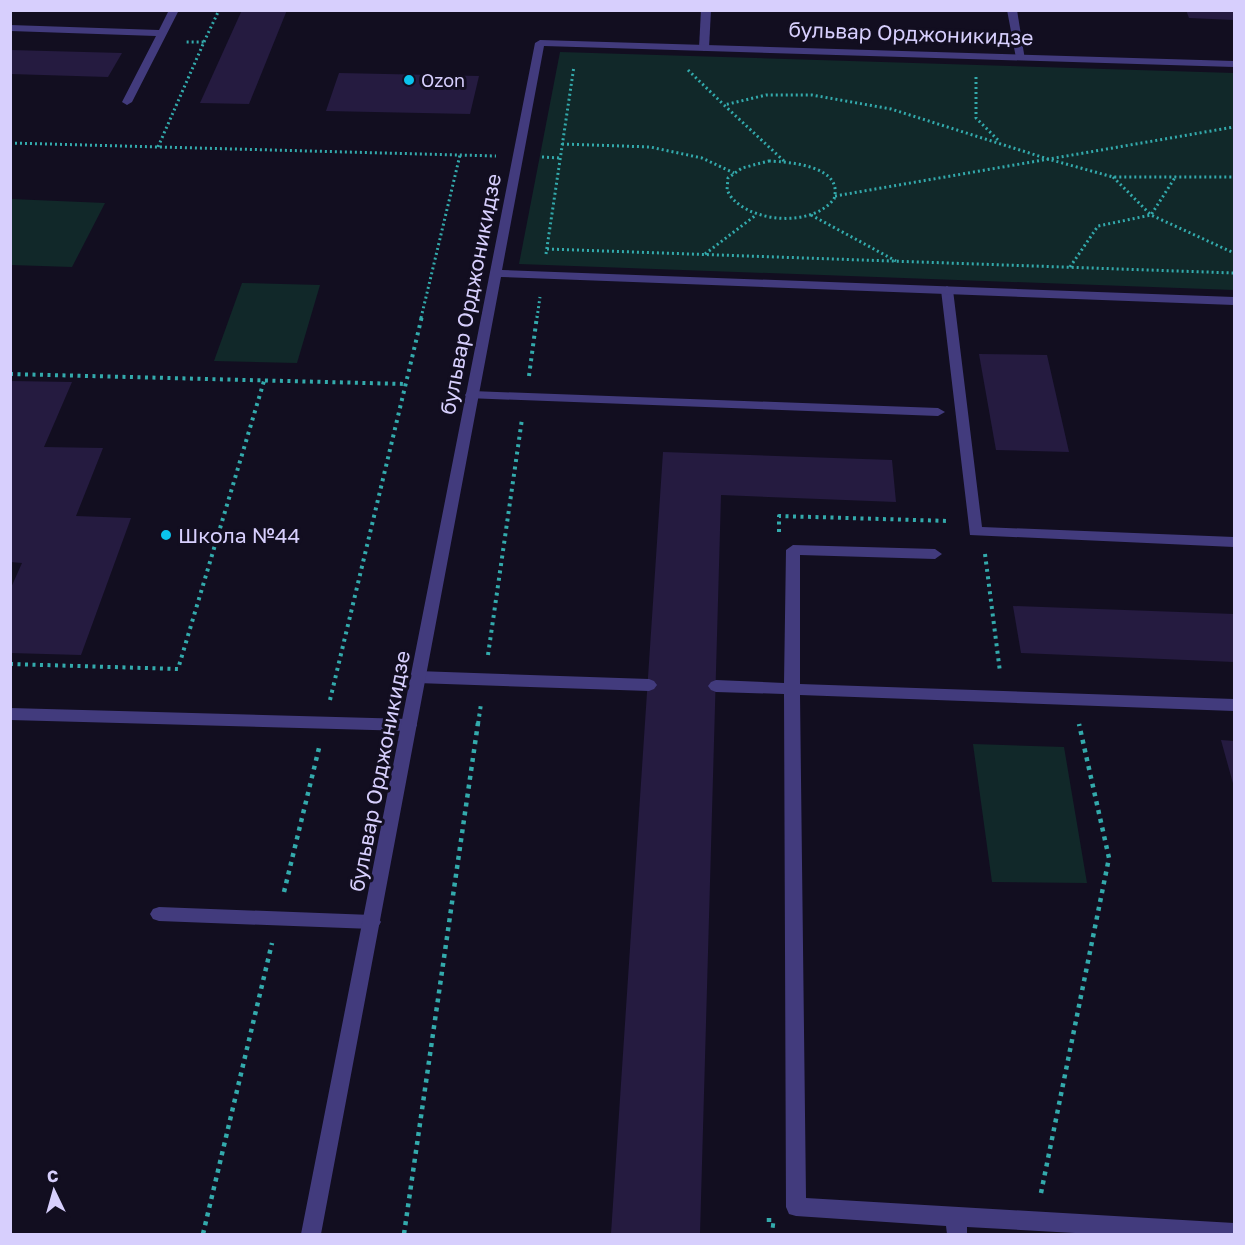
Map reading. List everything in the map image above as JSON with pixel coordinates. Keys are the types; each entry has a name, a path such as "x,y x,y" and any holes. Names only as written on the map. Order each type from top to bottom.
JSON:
{"street":[{"path":"127,102 174,10"},
{"path":"704,48 706,10"},
{"path":"1012,10 1021,58"},
{"path":"10,28 162,33"},
{"name":"бульвар Орджоникидзе","path":"311,1234 540,43 1234,64"},
{"path":"496,273 1234,301"},
{"path":"947,290 975,531 1234,542"},
{"path":"472,396 938,412"},
{"path":"935,554 793,550 796,1207 956,1226 1035,1221 1234,1233"},
{"path":"417,677 649,685"},
{"path":"716,686 1234,705"},
{"path":"10,714 409,725"},
{"path":"159,914 372,922"}],"path":[{"path":"204,42 219,10"},
{"path":"487,661 574,60"},
{"path":"681,63 784,161"},
{"path":"978,72 975,82 976,118 1000,142"},
{"path":"724,105 766,95 812,95 891,109 1048,159 1113,177 1234,177"},
{"path":"835,196 834,186 828,177 817,169 784,161 756,163 734,173 727,181 726,191 731,200 756,215 794,218 822,210 835,196 1234,127"},
{"path":"10,143 560,158"},
{"path":"562,144 650,147 702,158 734,173"},
{"path":"203,1234 460,155"},
{"path":"1069,267 1098,226 1151,215 1176,176"},
{"path":"1113,177 1151,215 1234,253"},
{"path":"811,214 896,261"},
{"path":"705,254 756,215"},
{"path":"547,249 1234,273"},
{"path":"10,374 405,384"},
{"path":"10,664 178,669 264,381"},
{"path":"996,552 984,551 1004,696"},
{"path":"404,1234 482,697"},
{"path":"1035,1221 1109,858 1074,699"}],"green space":[{"path":"560,52 1234,73 1234,290 519,264"},
{"path":"11,199 105,203 72,267 11,265"},
{"path":"242,283 320,285 297,363 214,361"},
{"path":"973,744 1064,747 1087,883 992,882"}],"building":[{"path":"242,10 287,10 249,104 200,103"},
{"path":"1186,10 1234,10 1234,20 1189,18"},
{"path":"10,50 122,53 108,77 10,74"},
{"path":"339,73 479,76 470,114 326,111"},
{"path":"979,354 1047,355 1069,452 996,450"},
{"path":"10,381 72,382 44,447 103,448 76,516 131,518 81,655 10,653 10,590 22,563 10,562"},
{"path":"663,452 892,460 896,502 721,495 700,1234 611,1234"},
{"path":"1013,606 1234,614 1234,662 1021,653"},
{"path":"1221,740 1234,741 1234,787"}],"place":[{"name":"Ozon","path":"409,80"},
{"name":"Школа №44","path":"166,535"}]}
